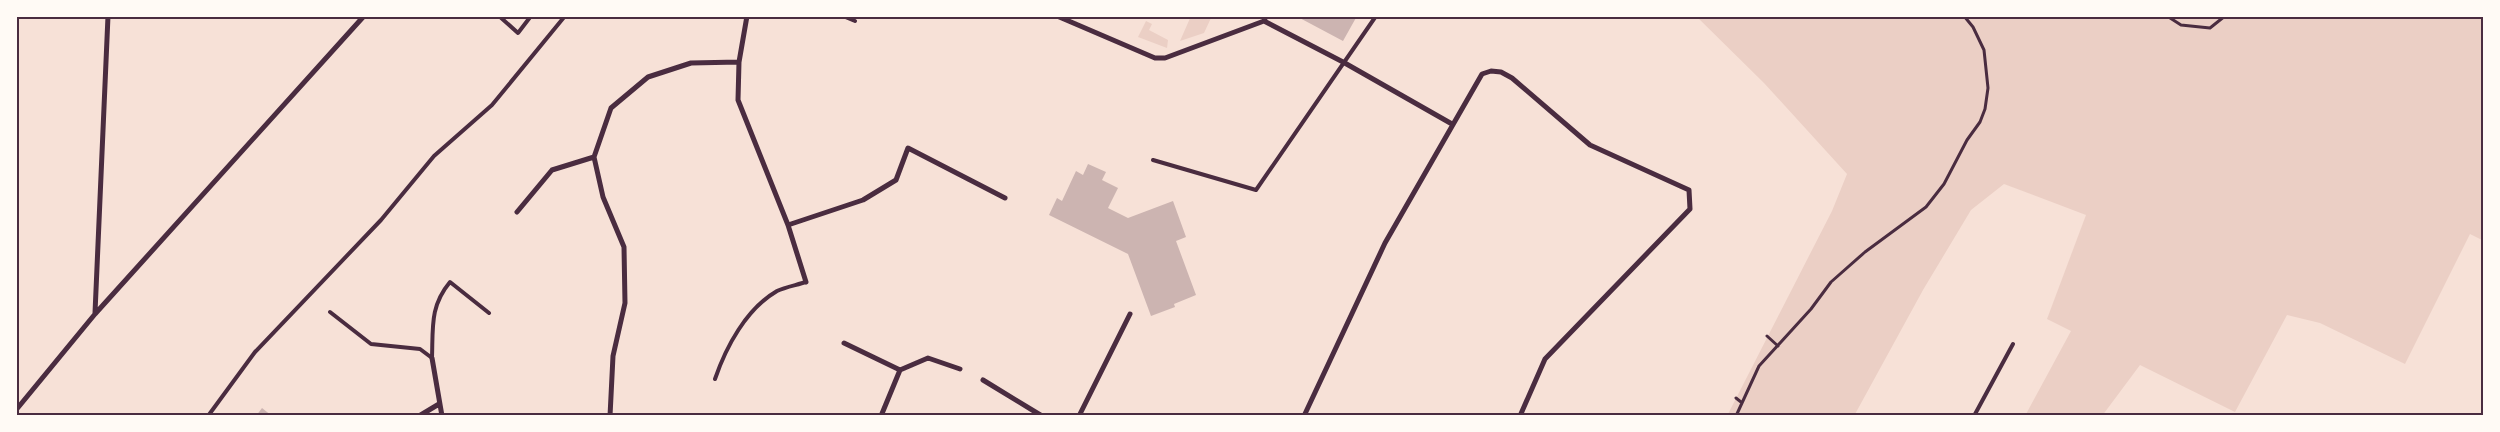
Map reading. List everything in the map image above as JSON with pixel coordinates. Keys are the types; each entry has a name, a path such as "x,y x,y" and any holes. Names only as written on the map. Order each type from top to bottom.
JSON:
{"street":[{"path":"95,314 108,16"},
{"path":"16,410 95,314 364,16"},
{"path":"747,16 739,62 738,100 788,225 806,282"},
{"path":"1057,16 1155,58 1165,58 1265,19 1452,124"},
{"path":"610,416 613,356 625,303 624,247 603,197 594,157 611,108 648,77 691,63 739,62"},
{"path":"1304,416 1385,243 1482,74 1491,71 1501,72 1512,78 1590,145 1689,190 1690,209 1545,359 1520,416"},
{"path":"788,225 863,200 896,180 908,148 1005,198"},
{"path":"518,212 552,170 594,157"},
{"path":"1078,416 1130,314"},
{"path":"844,343 900,370"},
{"path":"432,358 442,416"},
{"path":"880,416 900,370 928,358 960,369"},
{"path":"983,380 1042,416"},
{"path":"419,416 439,404"}],"lane":[{"path":"499,16 518,33 531,16"},
{"path":"208,416 256,352 381,220 434,156 492,104 565,16"},
{"path":"843,16 855,21"},
{"path":"1153,160 1256,190 1376,16"},
{"path":"432,358 434,307 441,293 450,282 489,313"},
{"path":"715,379 731,340 764,301 777,291 806,282"},
{"path":"330,312 371,344 420,349 432,358"},
{"path":"1974,416 2013,344"}],"path":[{"path":"1736,416 1759,366 1811,309 1831,282 1865,252 1926,207 1944,184 1967,140 1980,122 1985,109 1988,88 1982,44 1964,16"},
{"path":"2168,16 2181,25 2210,28 2226,16"},
{"path":"1767,336 1778,346"},
{"path":"1736,398 1741,402"}],"shaded area":[{"path":"1191,16 1208,16 1211,18 1204,33 1180,41"},
{"path":"1696,16 2484,16 2484,241 2470,234 2405,364 2320,323 2287,315 2235,412 2140,365 2102,416 2025,416 2071,331 2047,319 2086,215 2004,184 1971,210 1923,290 1854,416 1727,416 1832,211 1847,174 1764,83"},
{"path":"1146,21 1152,24 1149,30 1168,40 1167,48 1138,37"}],"building":[{"path":"1296,16 1357,16 1343,41"},
{"path":"1088,164 1106,172 1102,180 1118,188 1108,208 1128,218 1173,201 1186,237 1176,241 1196,295 1174,304 1175,307 1151,316 1128,254 1049,215 1057,198 1062,201 1076,171 1083,175"},
{"path":"262,408 272,416 256,416"}]}
